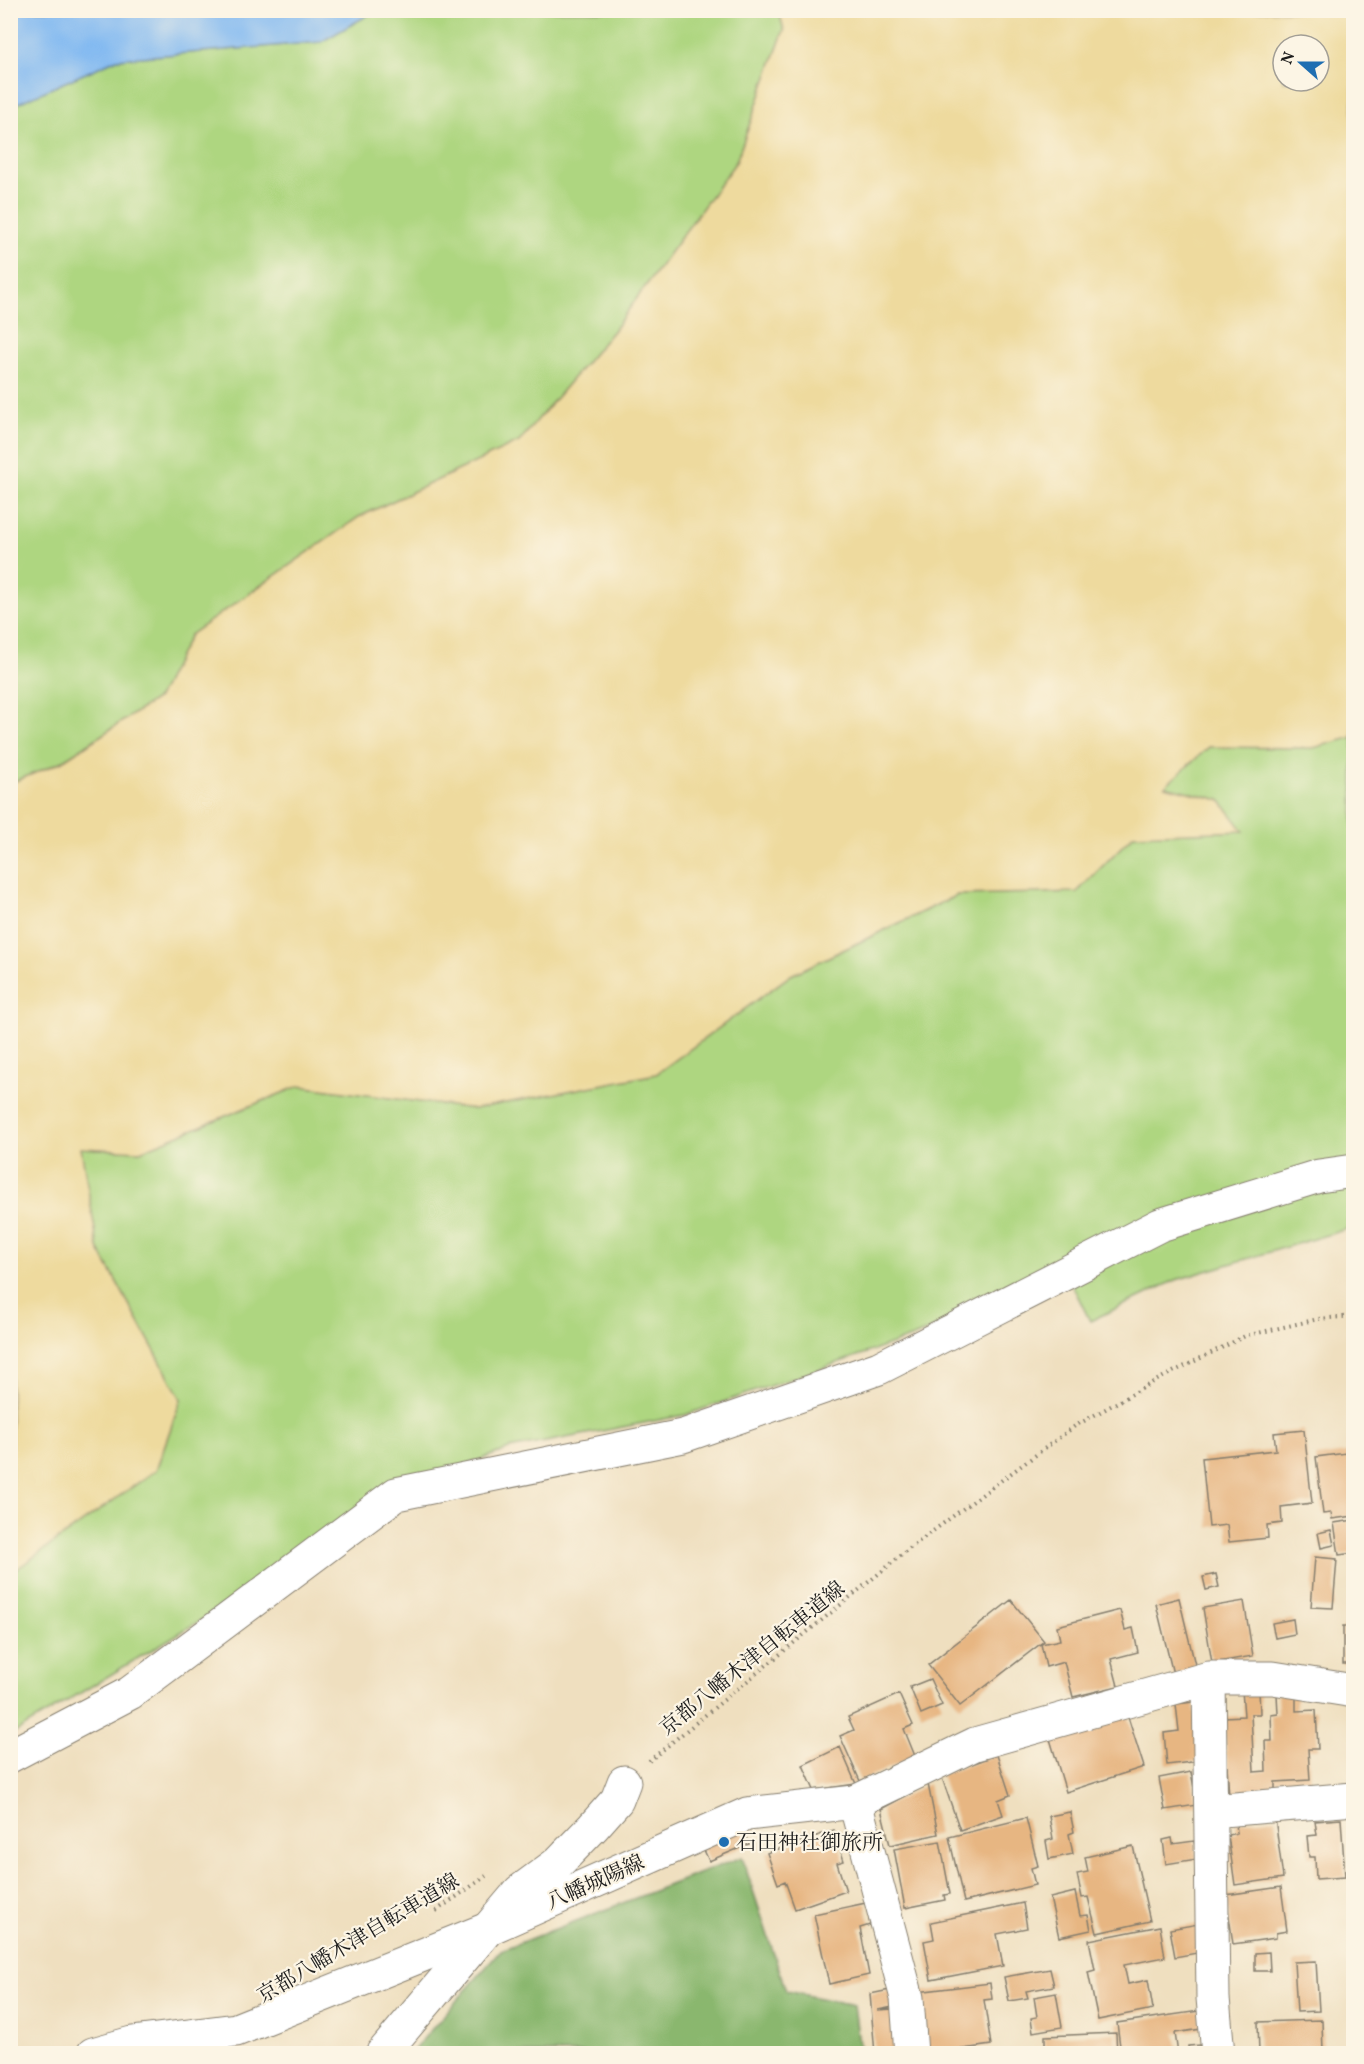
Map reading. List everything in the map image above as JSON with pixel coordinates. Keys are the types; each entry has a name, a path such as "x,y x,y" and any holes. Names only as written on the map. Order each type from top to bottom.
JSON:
{"street":[{"path":"10,1756 130,1694 396,1494 683,1436 879,1368 1160,1225 1319,1176 1353,1171"},
{"path":"1209,1678 1213,1998 1218,2054"},
{"name":"八幡城陽線","path":"93,2054 132,2043 236,2030 485,1930 747,1814 855,1802 975,1744 1209,1678 1273,1678 1353,1691"},
{"path":"382,2054 456,1969 485,1930 520,1892 558,1863 593,1827 617,1800 624,1782"},
{"path":"1211,1811 1353,1799"},
{"path":"855,1802 907,1998 911,2054"},
{"path":"202,2054 236,2030"}],"path":[{"name":"京都八幡木津自転車道線","path":"624,1782 914,1545 1075,1426 1159,1379 1245,1336 1318,1319 1353,1316"},
{"name":"京都八幡木津自転車道線","path":"435,1911 491,1873"}],"green space":[{"path":"375,11 779,11 784,30 736,162 613,331 519,442 359,517 190,635 158,698 61,762 11,783 11,104 16,104 117,59 321,42"},
{"path":"1353,737 1354,1182 1347,1229 1176,1280 1090,1321 1064,1268 916,1336 685,1415 509,1449 367,1502 206,1617 11,1735 11,1573 156,1470 181,1399 98,1248 80,1148 140,1151 299,1086 474,1109 656,1074 791,975 958,895 1077,892 1133,835 1243,831 1220,800 1164,786 1209,747 1313,748"},
{"path":"742,1857 786,1991 854,2005 860,2053 411,2053 501,1950"}],"sand":[{"path":"779,11 1353,11 1353,737 1313,748 1209,747 1165,786 1220,800 1244,831 1133,835 1077,892 957,895 791,975 656,1074 474,1109 299,1086 140,1151 81,1148 98,1248 181,1399 156,1470 11,1573 11,783 61,762 158,698 190,635 359,517 519,442 613,331 736,162 784,30"}],"water":[{"path":"11,10 375,11 321,42 117,59 16,104 11,104"}],"building":[{"path":"1304,1430 1312,1503 1281,1507 1282,1523 1267,1525 1268,1538 1229,1542 1227,1525 1209,1527 1202,1458 1276,1450 1274,1433"},
{"path":"1354,1452 1354,1516 1332,1519 1331,1513 1323,1514 1316,1457"},
{"path":"1354,1520 1354,1553 1339,1555 1334,1523"},
{"path":"1331,1530 1334,1545 1321,1548 1318,1533"},
{"path":"1315,1557 1337,1559 1333,1608 1311,1607"},
{"path":"1216,1574 1219,1587 1206,1590 1203,1577"},
{"path":"1179,1598 1196,1669 1173,1674 1156,1604"},
{"path":"1011,1600 1044,1641 960,1706 928,1665"},
{"path":"1244,1601 1253,1656 1212,1663 1203,1608"},
{"path":"1120,1610 1125,1630 1133,1628 1138,1652 1111,1659 1118,1686 1073,1697 1064,1662 1046,1667 1041,1644 1060,1640 1057,1626"},
{"path":"1293,1619 1295,1634 1275,1638 1272,1623"},
{"path":"1343,1626 1354,1626 1354,1664 1343,1664"},
{"path":"930,1679 942,1705 921,1714 910,1687"},
{"path":"1242,1690 1259,1690 1260,1714 1251,1714 1254,1772 1266,1771 1265,1741 1272,1741 1271,1715 1278,1714 1277,1694 1296,1693 1296,1711 1316,1710 1318,1749 1308,1749 1310,1780 1275,1782 1275,1794 1229,1797 1224,1717 1244,1716"},
{"path":"899,1694 913,1725 904,1729 915,1756 860,1781 840,1736 854,1730 848,1717"},
{"path":"1194,1702 1200,1761 1167,1765 1164,1733 1179,1731 1176,1704"},
{"path":"1127,1714 1144,1767 1066,1792 1050,1739"},
{"path":"840,1747 856,1784 814,1790 803,1765"},
{"path":"997,1755 1010,1795 998,1800 1003,1815 960,1830 941,1775"},
{"path":"1191,1772 1197,1805 1165,1810 1159,1778"},
{"path":"928,1784 938,1834 890,1845 881,1809"},
{"path":"1070,1812 1074,1832 1069,1834 1073,1854 1049,1859 1046,1841 1053,1839 1049,1816"},
{"path":"1026,1818 1038,1866 1031,1868 1035,1885 964,1902 949,1837"},
{"path":"1275,1818 1283,1878 1235,1885 1228,1835 1237,1833 1236,1823"},
{"path":"1341,1819 1345,1877 1316,1879 1315,1857 1309,1857 1307,1836 1317,1835 1315,1821"},
{"name":"石田神社御旅所","path":"739,1823 749,1844 709,1861 699,1839"},
{"path":"834,1830 844,1861 837,1863 846,1891 795,1909 785,1881 778,1884 767,1853"},
{"path":"1172,1838 1173,1844 1194,1841 1197,1859 1166,1864 1163,1840"},
{"path":"940,1841 950,1894 944,1895 945,1900 905,1908 894,1849"},
{"path":"1133,1846 1150,1921 1097,1933 1088,1897 1082,1898 1077,1874 1088,1872 1085,1857"},
{"path":"1281,1887 1287,1931 1276,1933 1276,1938 1233,1944 1226,1895"},
{"path":"1075,1892 1080,1916 1088,1915 1091,1930 1059,1937 1050,1898"},
{"path":"866,1903 870,1925 860,1928 869,1975 829,1984 814,1914"},
{"path":"1023,1903 1027,1928 997,1934 1003,1966 931,1980 924,1941 934,1939 931,1922"},
{"path":"1198,1924 1203,1952 1175,1957 1170,1929"},
{"path":"1160,1926 1165,1957 1124,1965 1128,1984 1148,1980 1153,2009 1098,2020 1088,1972 1095,1970 1089,1940"},
{"path":"1269,1952 1270,1971 1255,1971 1255,1953"},
{"path":"1316,1961 1319,2011 1297,2012 1294,1962"},
{"path":"1050,1969 1054,1986 1026,1991 1028,1998 1009,2001 1004,1977"},
{"path":"990,1983 992,1999 984,2000 991,2045 935,2053 934,2048 925,2049 917,1992"},
{"path":"890,1990 893,2007 878,2010 894,2009 898,2054 875,2054 870,1994"},
{"path":"1056,1993 1062,2027 1033,2032 1031,2018 1037,2017 1034,1997"},
{"path":"1199,2011 1201,2029 1175,2033 1178,2054 1121,2054 1117,2023"},
{"path":"1322,2020 1323,2054 1259,2053 1258,2022"},
{"path":"1116,2033 1117,2054 1045,2054 1045,2036"},
{"path":"1201,2045 1202,2054 1188,2054 1188,2046"}],"place":[{"name":"石田神社御旅所","path":"724,1842"}]}
